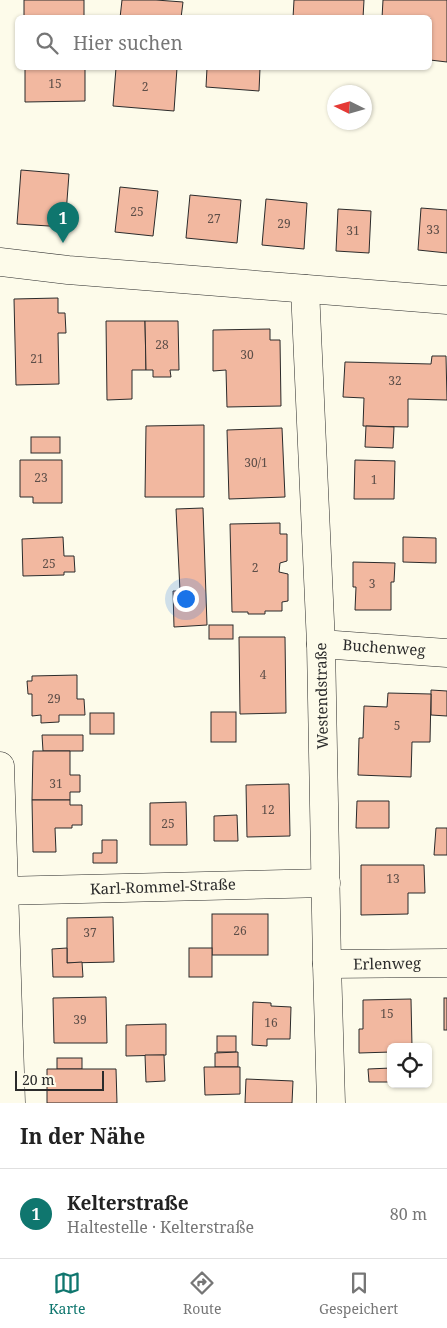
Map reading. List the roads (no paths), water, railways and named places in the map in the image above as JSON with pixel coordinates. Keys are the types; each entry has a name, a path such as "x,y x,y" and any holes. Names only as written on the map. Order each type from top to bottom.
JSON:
{"street":[{"path":"0,262 68,270 447,300"},
{"name":"Westendstraße","path":"305,289 321,644 331,1103"},
{"name":"Buchenweg","path":"321,644 447,653"},
{"path":"0,766 2,891 11,1103"},
{"name":"Karl-Rommel-Straße","path":"2,891 326,883"},
{"name":"Erlenweg","path":"327,964 447,963"}],"place":[{"name":"Kelterstraße","path":"63,243"}]}
